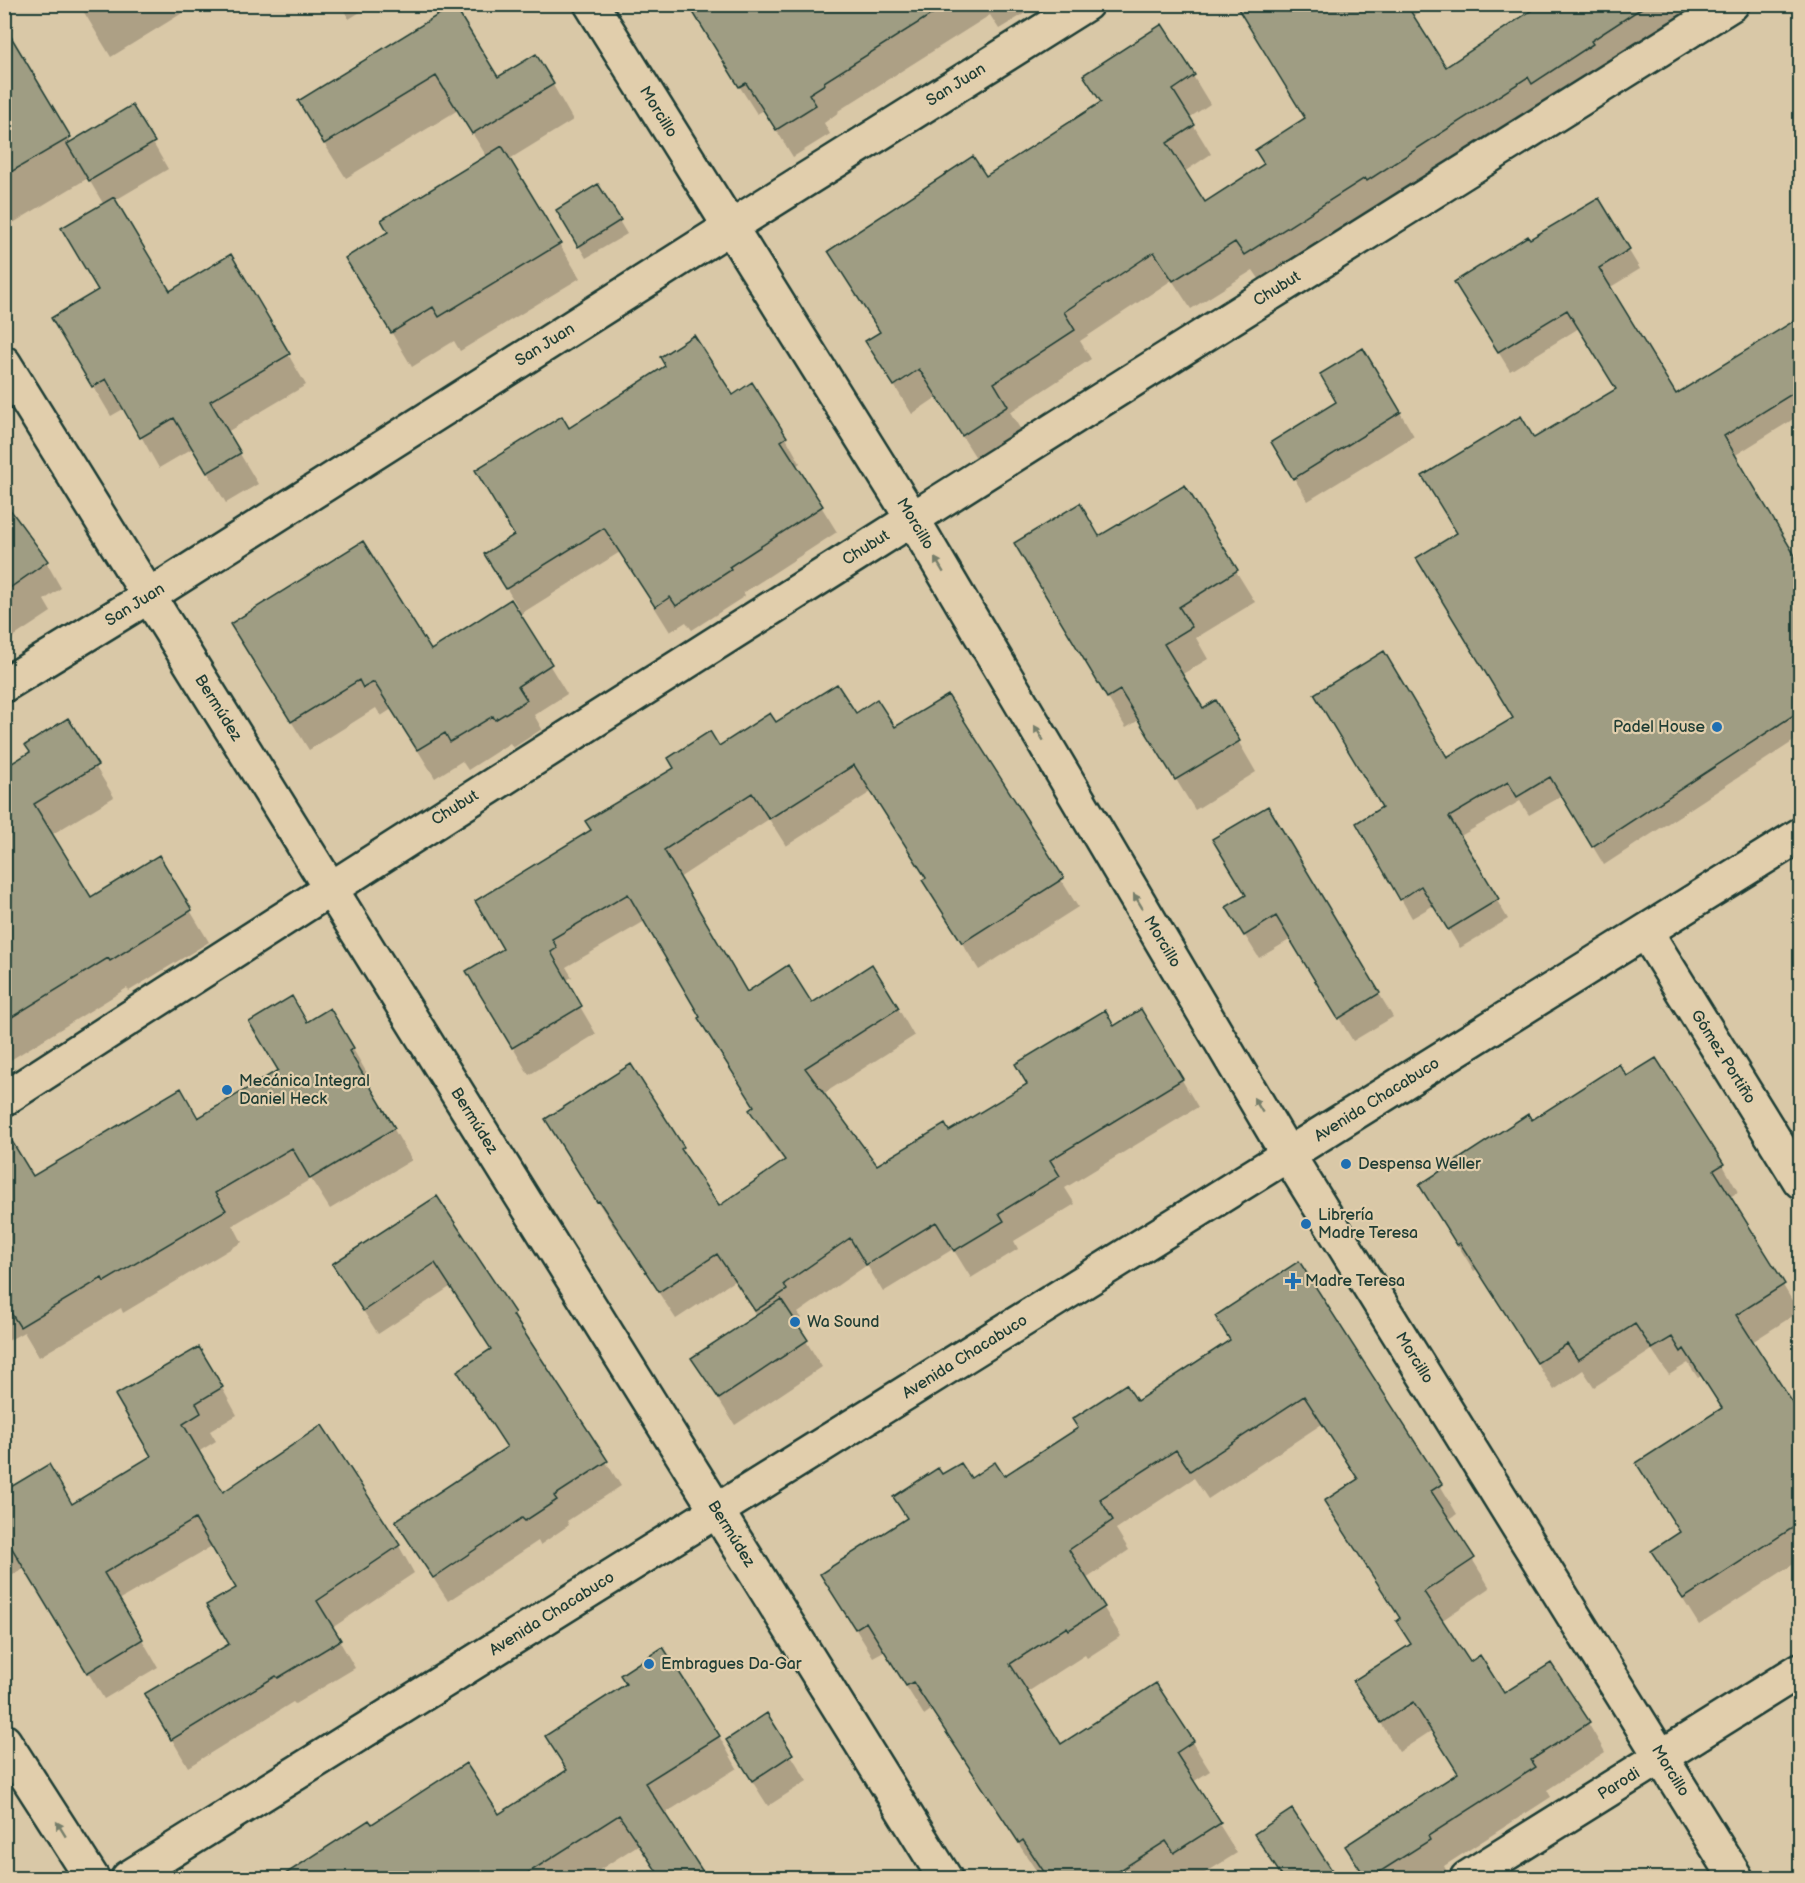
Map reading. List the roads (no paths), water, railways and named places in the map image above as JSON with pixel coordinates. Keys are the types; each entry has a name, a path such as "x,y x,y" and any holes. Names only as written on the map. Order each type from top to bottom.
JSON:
{"street":[{"name":"Morcillo","path":"591,4 912,518 1288,1155 1736,1878"},
{"name":"San Juan","path":"4,685 149,596 1086,4"},
{"name":"Chubut","path":"4,1099 330,888 912,518 1732,4"},
{"name":"Bermúdez","path":"4,363 945,1878"},
{"name":"Avenida Chacabuco","path":"128,1878 1800,835"},
{"name":"Gómez Portiño","path":"1646,933 1800,1181"},
{"name":"Parodi","path":"1467,1878 1800,1670"},
{"path":"4,1741 92,1878"}],"place":[{"name":"Padel House","path":"1717,727"},
{"name":"Mecánica Integral Daniel Heck","path":"227,1090"},
{"name":"Despensa Weller","path":"1346,1164"},
{"name":"Librería Madre Teresa","path":"1306,1224"},
{"name":"Madre Teresa","path":"1293,1281"},
{"name":"Wa Sound","path":"795,1322"},
{"name":"Embragues Da-Gar","path":"649,1664"}]}
